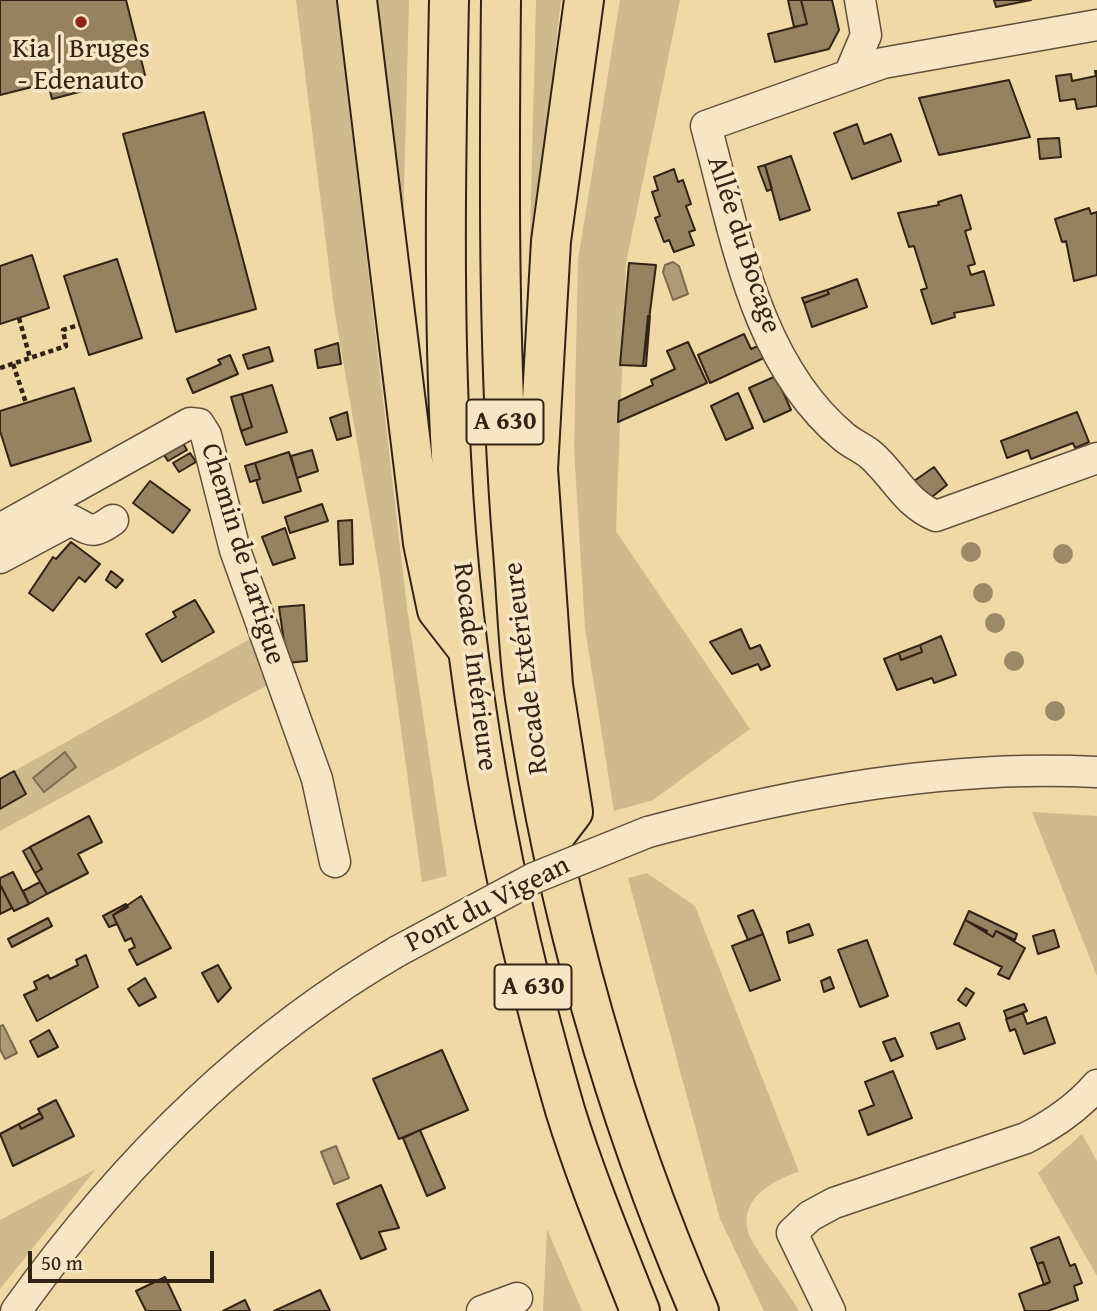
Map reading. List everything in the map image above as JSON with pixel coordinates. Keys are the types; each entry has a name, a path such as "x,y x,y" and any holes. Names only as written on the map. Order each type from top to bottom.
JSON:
{"highway":[{"path":"357,0 423,543 437,610 469,651"},
{"name":"Rocade Intérieure","path":"449,0 445,171 451,457 469,651 480,734 514,916 566,1111 640,1311"},
{"name":"Rocade Extérieure","path":"501,0 499,296 509,496 525,696 562,902 613,1088 652,1197 699,1311"},
{"path":"551,841 573,812 553,685 538,469 551,241 584,0"}],"street":[{"path":"849,75 866,35 860,0"},
{"name":"Allée du Bocage","path":"1097,25 883,63 706,126 749,283 768,334 791,375 819,412 844,438 872,456 918,508 936,516 1097,457"},
{"name":"Chemin de Lartigue","path":"0,529 190,423 199,424 206,435 235,550 317,779 335,862"},
{"path":"0,558 71,520 90,531 97,531 113,520"},
{"name":"Pont du Vigean","path":"16,1311 94,1209 200,1098 258,1045 355,975 534,878 648,832 736,808 836,789 942,775 1047,769 1097,772"},
{"path":"830,1311 792,1233 810,1216 834,1203 1026,1138 1081,1103 1097,1085"},
{"path":"482,1311 517,1298"}],"path":[{"path":"19,318 30,358"},
{"path":"0,368 66,346 63,330 79,325"},
{"path":"13,364 26,403"}],"shaded area":[{"path":"296,0 337,0 407,608 447,876 422,882 379,570 334,308"},
{"path":"378,0 409,0 402,268"},
{"path":"536,0 561,0 530,238"},
{"path":"620,0 680,0 626,263 616,531 750,729 653,800 614,811 585,628 574,448 578,260"},
{"path":"673,262 679,266 688,294 673,300 663,272 665,265"},
{"path":"257,635 273,682 0,831 0,779"},
{"path":"65,752 76,767 44,792 33,778"},
{"path":"1032,812 1097,816 1097,976"},
{"path":"647,873 695,906 799,1172 760,1192 753,1200 747,1220 751,1239 799,1311 764,1311 720,1219 628,878"},
{"path":"3,1025 17,1053 5,1059 0,1049 0,1026"},
{"path":"1082,1134 1097,1161 1097,1276 1038,1173"},
{"path":"336,1146 349,1178 334,1184 321,1152"},
{"path":"96,1169 0,1289 0,1220"},
{"path":"547,1229 582,1311 543,1311"}],"building":[{"path":"0,0 126,0 145,75 52,99 48,83 0,95"},
{"path":"788,0 801,0 807,24 794,27"},
{"path":"801,0 832,0 839,30 829,49 775,62 768,34 807,24"},
{"path":"994,0 1031,0 996,7"},
{"path":"1097,71 1097,106 1077,109 1075,99 1060,101 1056,76 1071,74 1072,81 1096,76"},
{"path":"1009,80 1030,137 939,155 919,98"},
{"path":"204,112 256,309 176,332 123,134"},
{"path":"857,124 864,144 891,134 901,161 852,179 834,133"},
{"path":"1059,138 1061,157 1040,159 1038,139"},
{"path":"791,156 810,210 780,220 765,165"},
{"path":"765,165 772,189 767,191 758,167"},
{"path":"674,169 678,182 683,180 691,204 686,206 695,230 689,232 694,245 674,252 669,240 664,242 655,218 660,216 652,192 658,190 654,177"},
{"path":"961,195 971,229 965,231 975,264 968,266 971,275 984,271 994,305 954,313 955,317 932,324 921,290 927,288 914,246 909,247 898,213 939,205 938,202"},
{"path":"1089,208 1091,214 1097,212 1097,275 1074,281 1066,241 1062,242 1055,219"},
{"path":"32,255 49,308 0,324 0,266"},
{"path":"117,259 142,338 89,355 64,276"},
{"path":"629,263 656,265 643,366 620,365"},
{"path":"857,279 867,307 812,327 804,303 829,294 827,290"},
{"path":"827,290 829,294 804,303 802,298"},
{"path":"648,316 646,366 643,366"},
{"path":"744,334 751,349 763,344 768,356 710,383 698,355"},
{"path":"688,342 707,383 618,422 619,401 653,385 651,380 675,369 667,351"},
{"path":"338,343 341,364 318,368 315,350"},
{"path":"269,347 273,361 248,369 243,355"},
{"path":"230,355 238,374 193,393 187,379 221,364 218,360"},
{"path":"776,376 791,410 764,422 749,388"},
{"path":"272,385 287,432 246,445 241,431 252,427 242,394"},
{"path":"74,388 91,441 11,466 0,431 0,411"},
{"path":"738,393 753,428 726,440 711,406"},
{"path":"242,394 252,427 241,431 231,397"},
{"path":"347,412 351,436 337,440 330,418"},
{"path":"1077,412 1089,442 1075,448 1073,443 1031,459 1028,450 1007,458 1001,441"},
{"path":"181,440 187,450 168,461 162,452"},
{"path":"312,450 318,471 297,478 291,456"},
{"path":"289,452 301,491 263,503 256,480 260,479 255,463"},
{"path":"190,453 196,462 179,472 173,463"},
{"path":"255,463 260,479 250,482 245,466"},
{"path":"934,467 947,485 928,500 914,481"},
{"path":"150,481 190,510 173,533 133,503"},
{"path":"322,504 328,521 290,533 285,517"},
{"path":"352,520 353,564 340,565 338,521"},
{"path":"285,528 295,558 273,565 262,537"},
{"path":"71,542 100,564 85,582 79,577 53,611 29,593 53,557 56,559"},
{"path":"111,571 123,580 116,588 106,580"},
{"path":"195,600 214,632 162,662 146,634 176,617 173,612"},
{"path":"304,605 307,661 287,663 279,607"},
{"path":"741,629 750,649 760,645 770,666 761,670 758,664 732,674 710,642"},
{"path":"941,636 956,675 934,683 932,678 897,690 884,659 899,653 901,660 922,652 920,645"},
{"path":"920,645 922,652 901,660 899,653"},
{"path":"14,771 26,794 0,809 0,779"},
{"path":"89,816 102,842 78,854 88,873 47,894 35,873 42,869 30,847"},
{"path":"30,847 42,869 35,873 23,851"},
{"path":"13,872 29,904 14,911 0,885 0,878"},
{"path":"40,882 47,894 29,904 23,891"},
{"path":"0,886 12,908 0,914"},
{"path":"141,896 171,948 137,965 129,950 135,947 131,938 125,941 113,915"},
{"path":"126,904 128,907 113,915 117,924 109,927 103,916"},
{"path":"753,910 763,934 748,940 738,916"},
{"path":"969,911 1017,934 1015,940 996,931 993,937 965,920"},
{"path":"48,918 52,926 12,947 8,939"},
{"path":"965,920 993,937 996,931 1025,948 1009,979 998,974 1002,967 954,944"},
{"path":"809,924 813,935 789,943 787,932"},
{"path":"1054,930 1059,947 1038,954 1033,936"},
{"path":"763,934 780,980 750,991 732,946"},
{"path":"867,940 888,996 860,1007 838,950"},
{"path":"86,955 98,987 37,1021 24,995 37,989 34,982 48,975 50,979 78,965 76,960"},
{"path":"218,965 231,988 218,1002 202,973"},
{"path":"830,977 834,988 824,992 821,981"},
{"path":"145,978 156,997 139,1006 128,989"},
{"path":"966,988 974,993 966,1006 958,1000"},
{"path":"1024,1004 1027,1011 1007,1019 1004,1011"},
{"path":"1023,1013 1027,1024 1046,1017 1055,1043 1024,1054 1015,1029 1010,1031 1006,1019"},
{"path":"959,1023 965,1039 937,1049 931,1033"},
{"path":"49,1030 58,1047 38,1057 30,1041"},
{"path":"895,1038 903,1056 891,1061 883,1042"},
{"path":"442,1050 468,1110 399,1139 373,1079"},
{"path":"893,1071 912,1118 868,1135 859,1111 874,1105 865,1082"},
{"path":"56,1100 74,1136 13,1166 0,1134 19,1124 21,1129 43,1118 38,1109"},
{"path":"40,1113 43,1118 21,1129 19,1124"},
{"path":"420,1130 445,1188 427,1196 403,1138"},
{"path":"381,1185 399,1228 379,1232 386,1249 361,1259 337,1204"},
{"path":"1059,1237 1070,1266 1075,1264 1082,1283 1074,1286 1078,1300 1048,1311 1025,1311 1019,1294 1050,1282 1043,1262 1037,1264 1031,1248"},
{"path":"1043,1262 1050,1282 1044,1285 1037,1264"},
{"path":"165,1277 181,1311 146,1311 136,1291"},
{"path":"320,1290 330,1311 274,1311"},
{"path":"245,1300 250,1311 223,1311"}],"place":[{"name":"Kia | Bruges - Edenauto","path":"81,22"}]}
